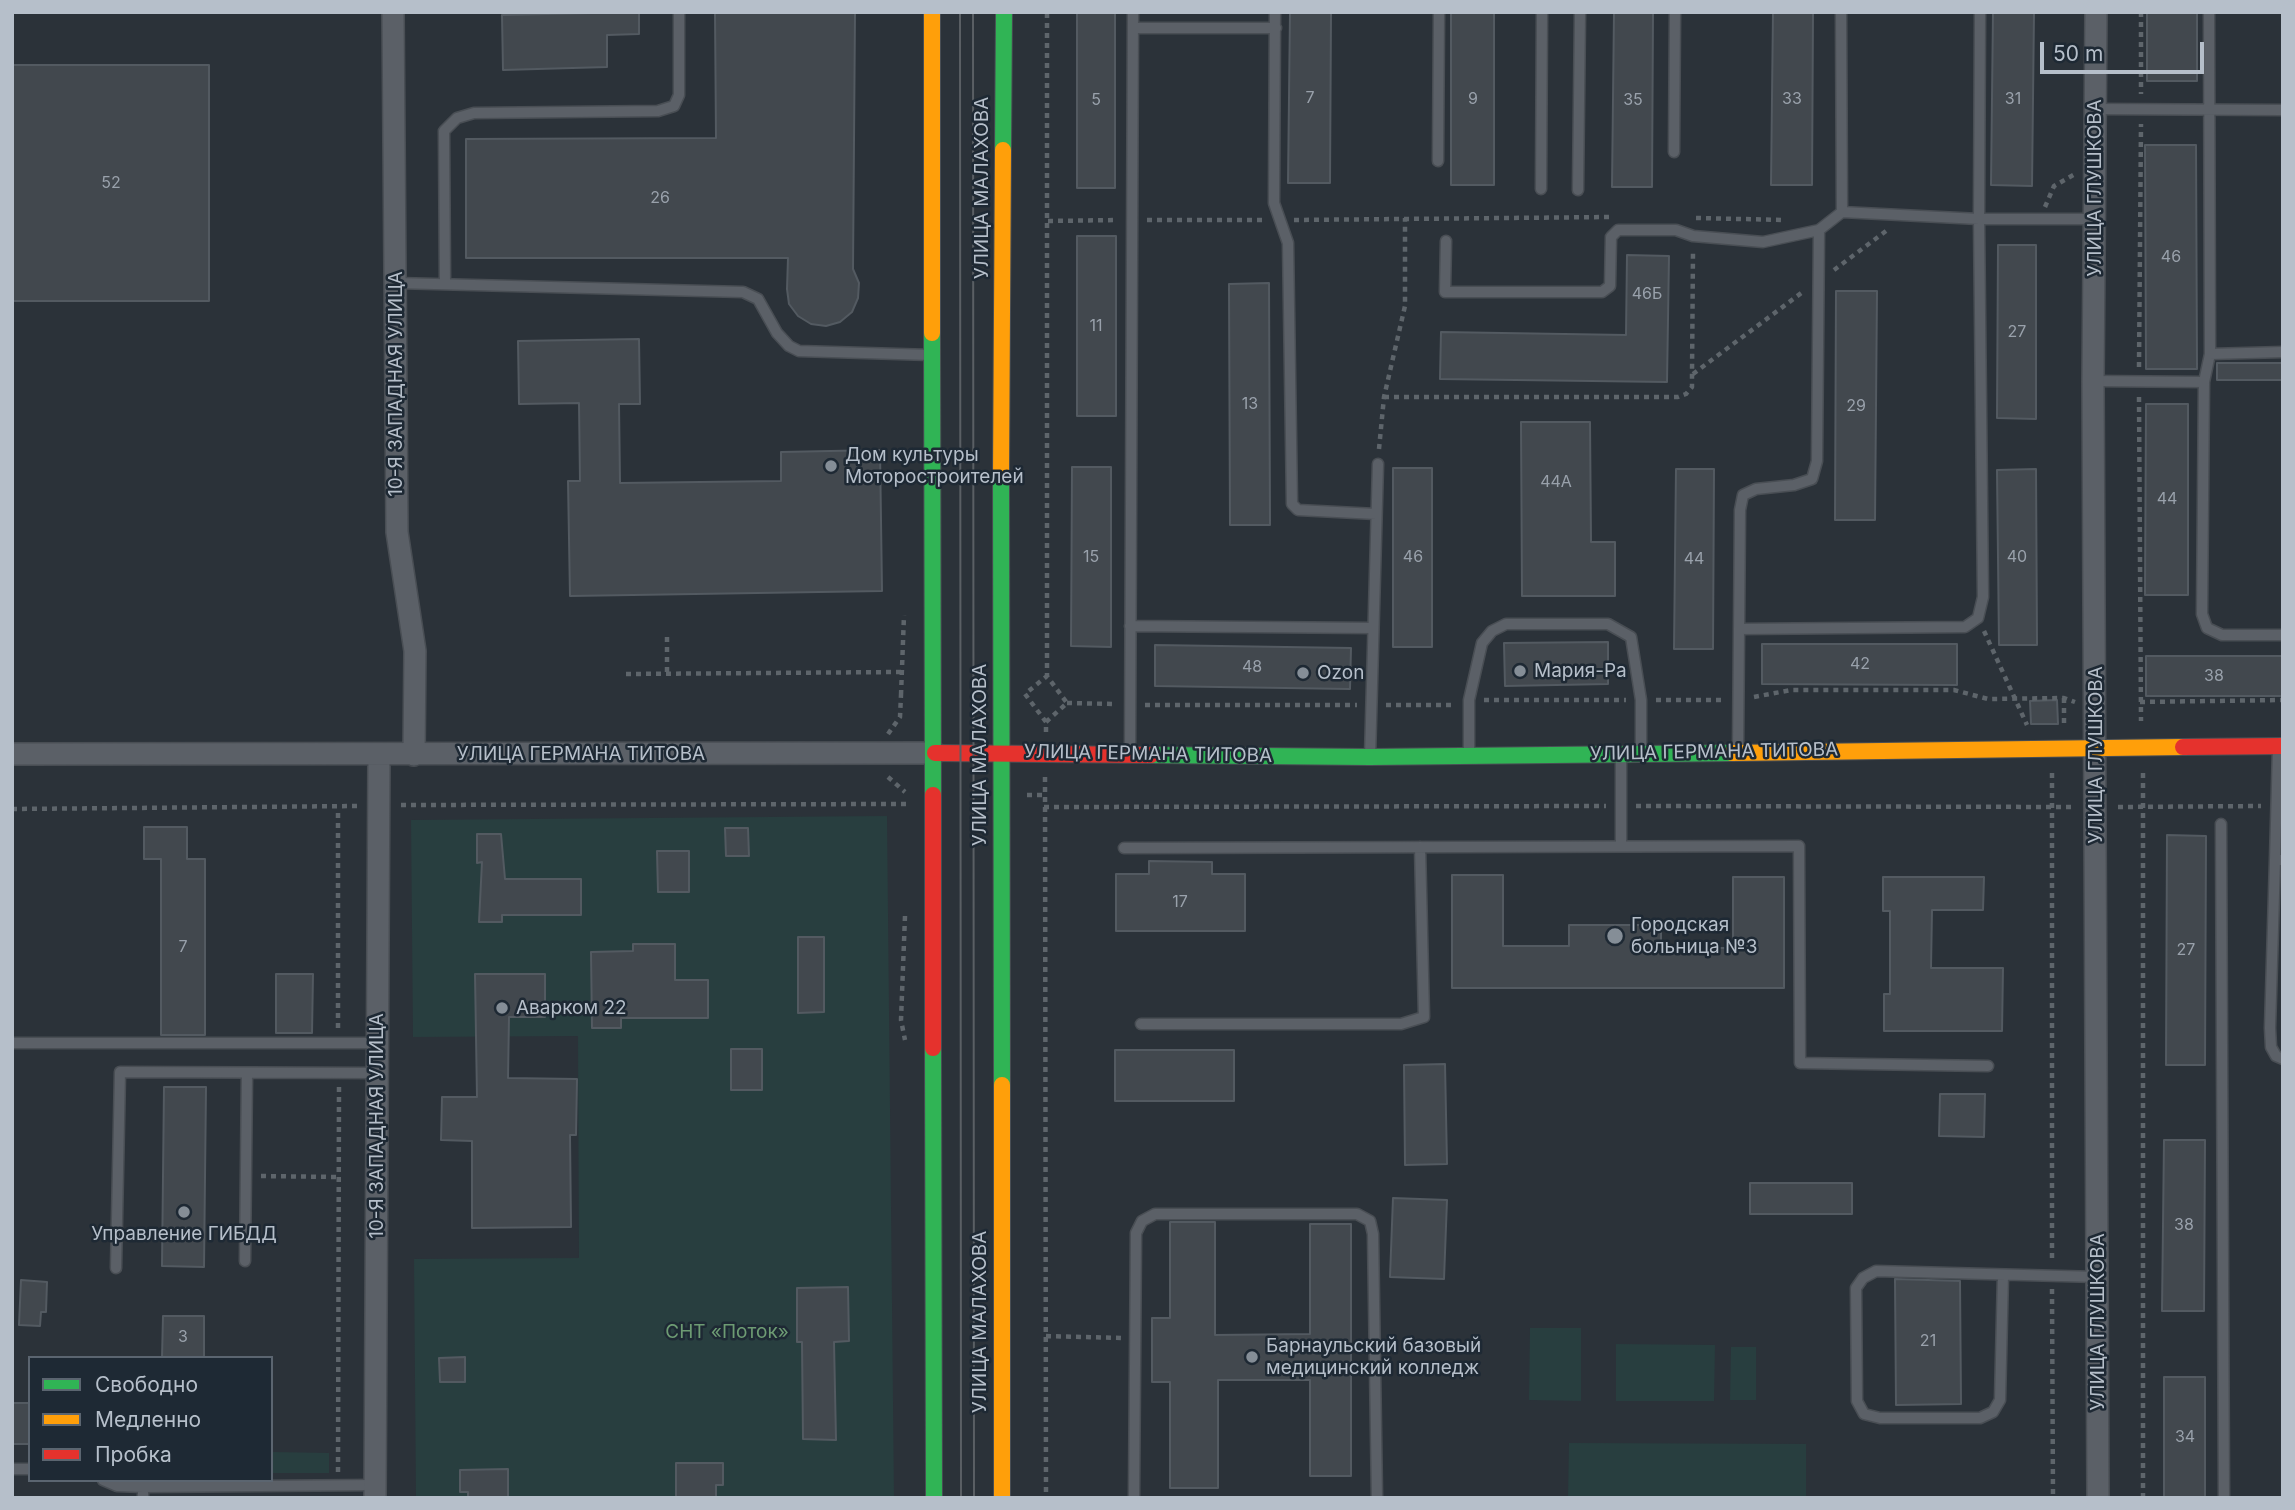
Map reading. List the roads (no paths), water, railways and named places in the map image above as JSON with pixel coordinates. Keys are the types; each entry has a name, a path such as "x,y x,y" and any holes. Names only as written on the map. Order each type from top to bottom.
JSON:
{"main road":[{"path":"932,12 934,1498"},
{"name":"УЛИЦА МАЛАХОВА","path":"1002,1498 1004,12"},
{"name":"УЛИЦА ГЕРМАНА ТИТОВА","path":"935,753 1370,757 2280,746"}],"street":[{"name":"10-Я ЗАПАДНАЯ УЛИЦА","path":"393,12 397,532 415,651 414,755"},
{"name":"УЛИЦА ГЛУШКОВА","path":"2096,12 2093,381 2098,1498"},
{"name":"УЛИЦА ГЕРМАНА ТИТОВА","path":"12,754 935,753"},
{"name":"10-Я ЗАПАДНАЯ УЛИЦА","path":"375,1491 379,755"}],"lane":[{"path":"445,284 444,131 457,118 474,113 659,111 674,106 679,95 679,12"},
{"path":"1129,755 1133,12"},
{"path":"1275,12 1274,203 1288,243 1292,504 1298,510 1376,514"},
{"path":"1438,161 1439,12"},
{"path":"1541,189 1542,12"},
{"path":"1578,190 1580,12"},
{"path":"1674,152 1675,12"},
{"path":"1841,12 1842,212"},
{"path":"1739,629 1965,627 1978,618 1983,597 1980,12"},
{"path":"2209,12 2210,354 2204,382 2202,614 2207,628 2222,635 2283,635"},
{"path":"1133,28 1276,28"},
{"path":"2095,109 2283,110"},
{"path":"1446,241 1445,292 1602,292 1610,285 1611,237 1618,230 1676,230 1693,236 1763,242 1819,230 1842,212 1979,219 2096,219"},
{"path":"1738,752 1740,510 1743,495 1756,489 1794,485 1812,479 1817,461 1819,230"},
{"path":"396,283 743,292 758,299 777,333 789,346 799,351 934,355"},
{"path":"2210,354 2283,352"},
{"path":"2093,381 2204,382"},
{"path":"1370,757 1378,464"},
{"path":"1469,755 1469,702 1482,643 1492,631 1506,624 1608,624 1631,637 1641,700 1641,753"},
{"path":"1130,626 1372,628"},
{"path":"2280,746 2277,806 2279,860 2271,1038 2276,1056 2283,1059"},
{"path":"1620,846 1621,753"},
{"path":"2221,824 2224,1498"},
{"path":"1124,848 1799,846 1800,1063 1988,1066"},
{"path":"1141,1024 1401,1024 1423,1017 1420,847"},
{"path":"12,1043 377,1043"},
{"path":"116,1268 120,1072 377,1073"},
{"path":"246,1261 247,1073"},
{"path":"1134,1498 1136,1233 1142,1221 1156,1214 1357,1214 1370,1221 1373,1234 1377,1498"},
{"path":"2003,1275 2000,1400 1993,1412 1980,1418 1880,1418 1864,1414 1857,1401 1856,1288 1863,1278 1876,1271 2098,1277"},
{"path":"108,1482 144,1492 338,1485 375,1491"}],"tram line":[{"path":"960,12 961,1498"},
{"path":"973,12 974,1498"}],"place":[{"name":"Дом культуры Моторостроителей","path":"831,466"},
{"name":"Мария-Ра","path":"1520,671"},
{"name":"Ozon","path":"1303,673"},
{"name":"Городская больница №3","path":"1615,936"},
{"name":"Аварком 22","path":"502,1008"},
{"name":"Управление ГИБДД","path":"184,1212"},
{"name":"Барнаульский базовый медицинский колледж","path":"1252,1357"}],"park label":[{"name":"СНТ «Поток»","path":"727,1332"}]}
